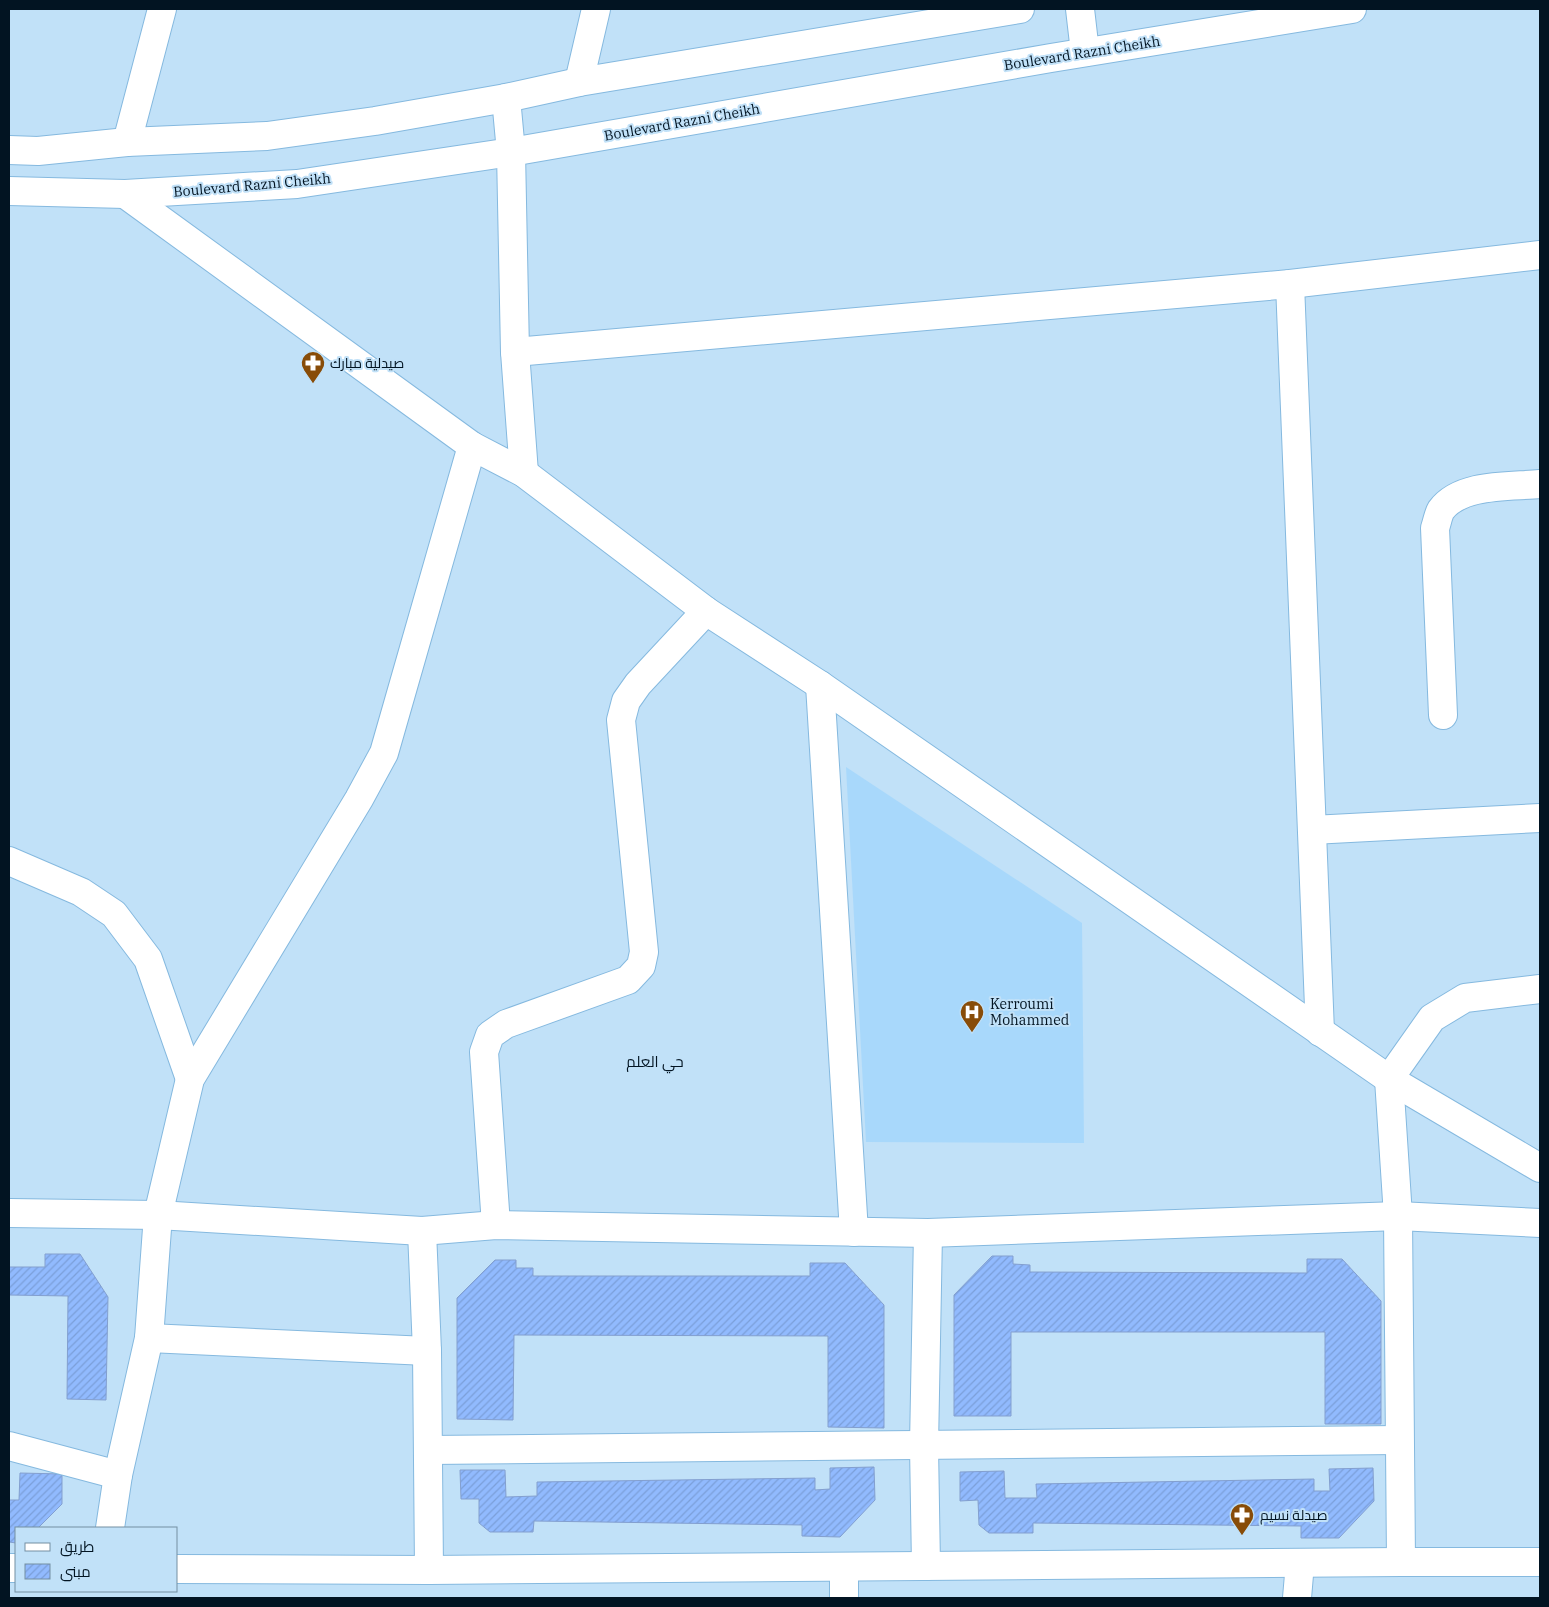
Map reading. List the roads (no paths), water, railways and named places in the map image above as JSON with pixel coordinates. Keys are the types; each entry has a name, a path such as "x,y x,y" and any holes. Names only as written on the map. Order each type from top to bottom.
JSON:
{"street":[{"path":"127,142 162,9"},
{"path":"579,82 596,9"},
{"path":"9,150 38,151 127,142 267,136 375,121 506,98 579,82 1020,9"},
{"path":"1080,9 1085,52"},
{"name":"Boulevard Razni Cheikh","path":"9,191 125,194 297,184 511,152 1085,52 1352,9"},
{"path":"506,98 511,152 515,352 524,473"},
{"path":"125,194 472,446 524,473 706,611 820,685 1389,1079 1540,1168"},
{"path":"515,352 1290,284 1540,255"},
{"path":"1290,284 1320,1032"},
{"path":"110,1527 118,1475 149,1338 158,1215 190,1079 344,825 384,753 472,446"},
{"path":"1443,715 1435,528 1440,511 1453,499 1473,490 1540,484"},
{"path":"496,1225 484,1052 490,1035 506,1024 628,980 641,966 644,952 621,720 626,701 638,684 706,611"},
{"path":"820,685 854,1232"},
{"path":"1312,830 1540,818"},
{"path":"9,861 82,892 114,914 148,959 190,1079"},
{"path":"1401,1562 1398,1216 1389,1079 1432,1018 1465,998 1540,989"},
{"path":"9,1213 158,1215 422,1231 496,1225 928,1233 1398,1216 1540,1223"},
{"path":"422,1231 428,1351 428,1570"},
{"path":"926,1566 924,1446 928,1233"},
{"path":"149,1338 428,1351"},
{"path":"428,1450 1399,1440"},
{"path":"9,1446 118,1475"},
{"path":"178,1569 428,1570 1540,1562"},
{"path":"1296,1598 1300,1563"},
{"path":"844,1567 844,1598"}],"place":[{"name":"صيدلية مبارك","path":"313,384"},
{"name":"Kerroumi Mohammed","path":"972,1033"},
{"name":"صيدلة نسيم","path":"1242,1536"}],"district":[{"name":"حي العلم","path":"655,1061"}]}
